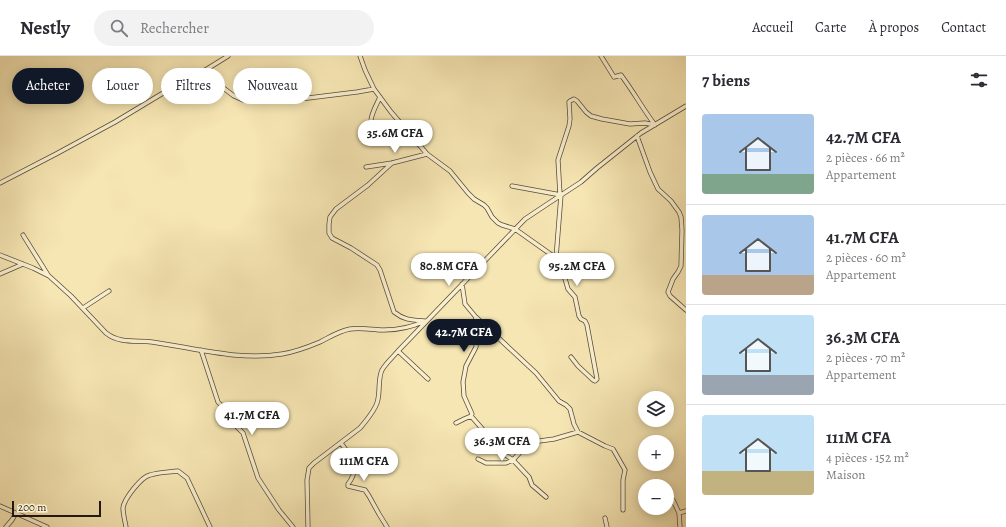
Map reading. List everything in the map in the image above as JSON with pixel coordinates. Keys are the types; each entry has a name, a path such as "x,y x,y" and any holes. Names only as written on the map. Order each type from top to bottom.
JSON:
{"street":[{"path":"209,68 228,56"},
{"path":"360,56 374,89 391,112 427,154 450,171 468,193 487,208 498,224 515,229 556,258 563,272 568,289 575,297 579,316 587,325 597,379 595,381 593,380 571,357"},
{"path":"601,56 614,77 621,75 655,125"},
{"path":"225,89 243,100 292,100 374,89"},
{"path":"0,183 115,122 161,94"},
{"path":"380,97 371,119 370,130 372,133 381,137 404,137 414,139"},
{"path":"556,258 560,195 558,160 569,126 570,100 577,101 591,116 630,124 645,123 655,125"},
{"path":"308,527 307,480 309,468 360,428 369,417 378,400 382,371 398,351 515,229 536,211 581,182 637,136 686,106"},
{"path":"637,136 658,189 671,201 681,217 681,266 673,279 668,292 670,296 686,310"},
{"path":"366,167 392,163 427,154"},
{"path":"392,163 368,185 336,209 330,217 330,233 332,238 352,248 376,265 380,270 394,312 406,319 426,321"},
{"path":"512,186 560,195"},
{"path":"23,235 49,276 110,336 117,339 151,342 237,355 260,356 283,354 301,349 342,331 353,329 399,329 426,321"},
{"path":"0,255 49,276"},
{"path":"0,274 23,264"},
{"path":"462,284 465,304 536,373 559,401 570,409 578,432 613,449 626,470 623,480 623,510"},
{"path":"83,308 109,291"},
{"path":"476,316 476,347 466,366 463,382 464,396 471,411 471,416 485,432 487,440 498,450 513,460 529,478 532,484 546,498"},
{"path":"201,350 218,402 232,416 236,426 242,433 258,478 278,510 293,527"},
{"path":"398,351 428,379"},
{"path":"456,423 471,416"},
{"path":"478,459 486,463 506,463 513,460 532,442 565,437 578,432"},
{"path":"341,443 353,462 355,469 348,486 365,490 370,496 387,527"},
{"path":"126,527 123,508 141,481 150,475 178,471 188,478 210,527"},
{"path":"674,503 678,513 680,527"},
{"path":"0,506 47,527"},
{"path":"678,513 686,511"},
{"path":"6,527 16,513"},
{"path":"605,518 607,527"}]}
